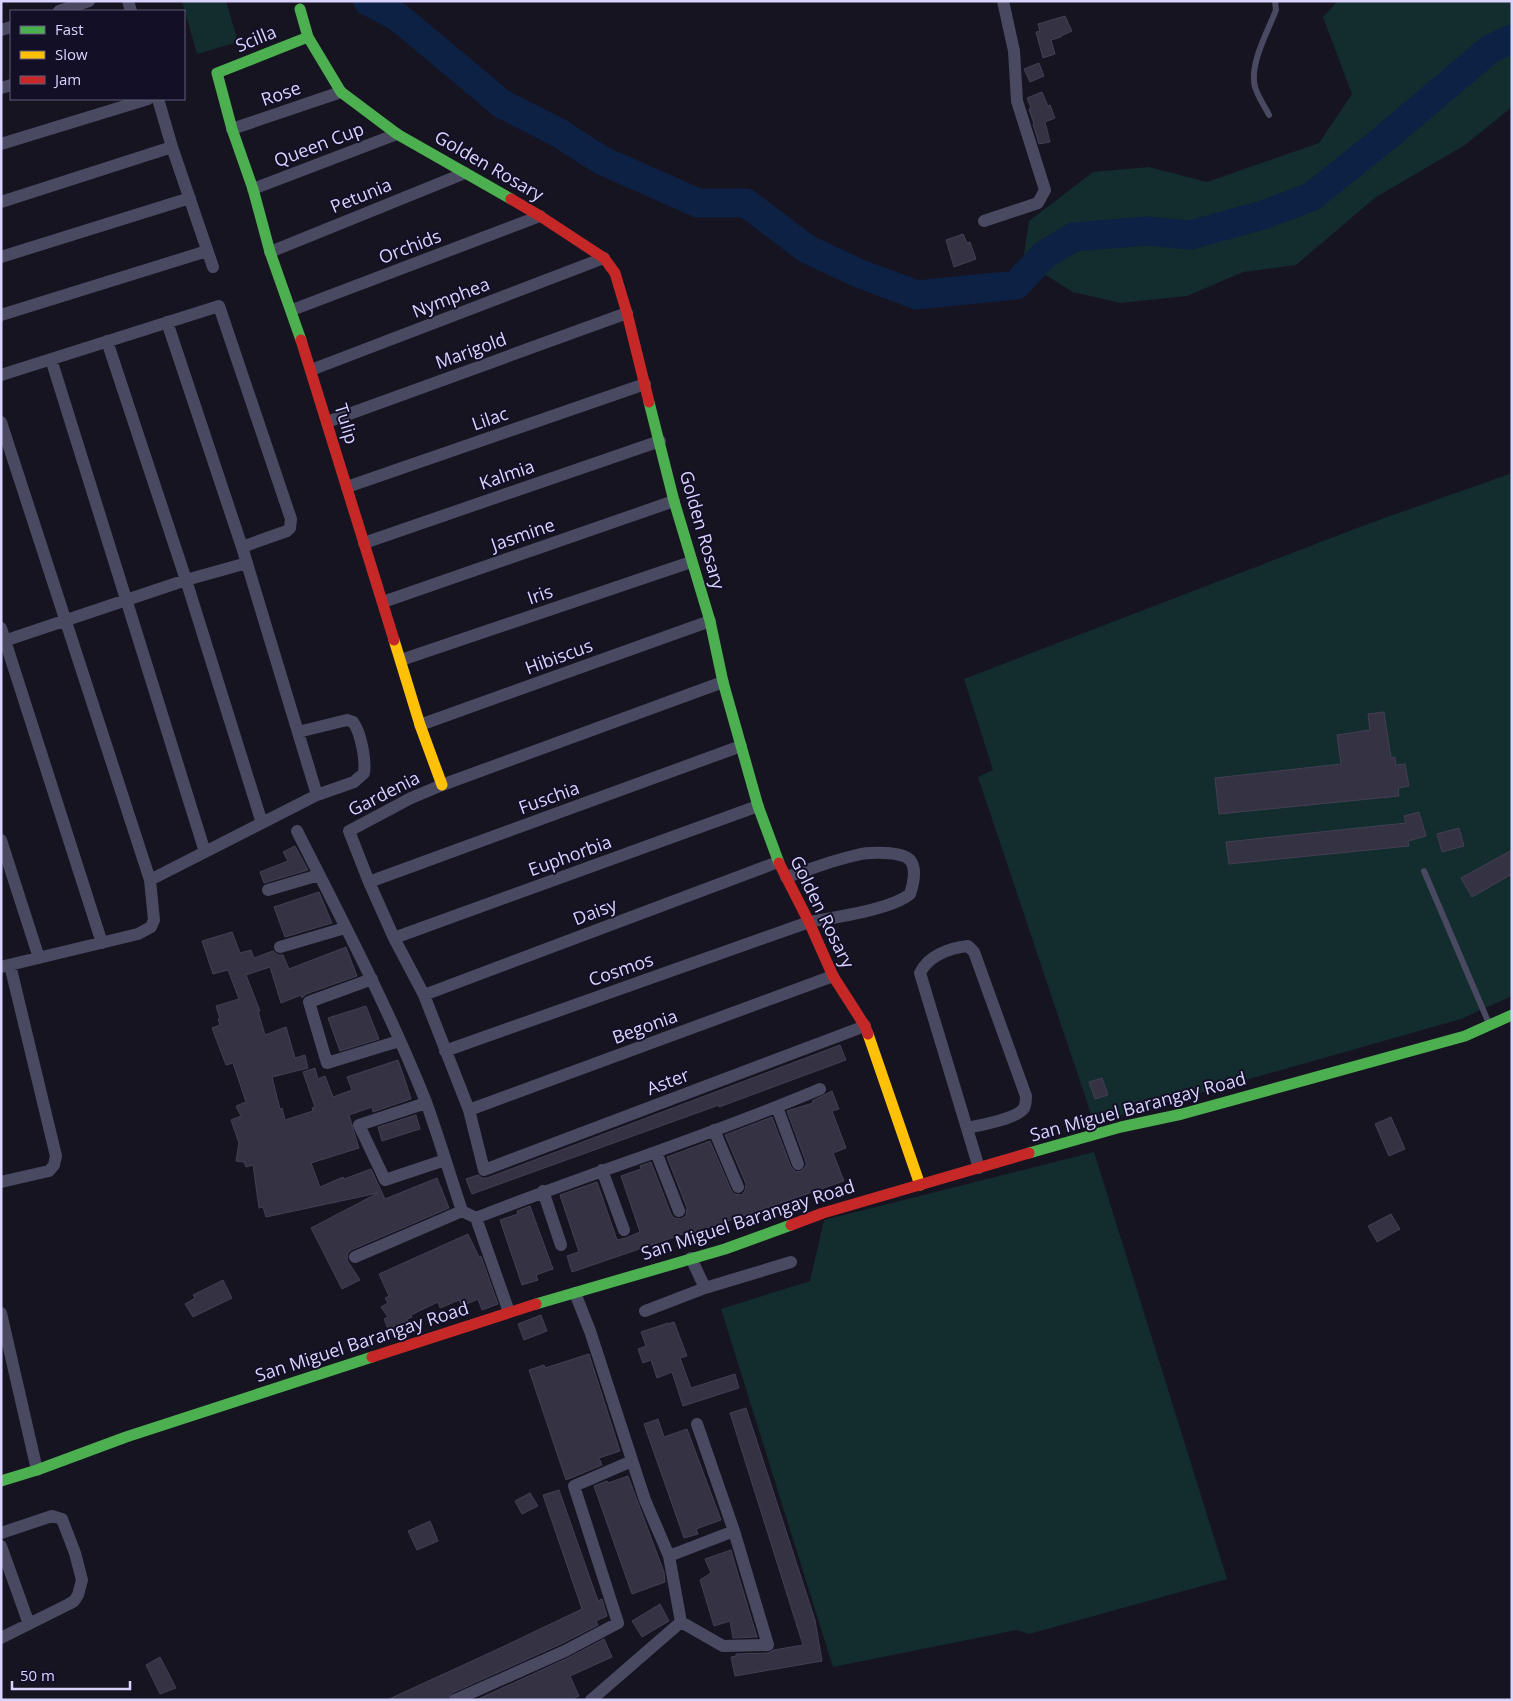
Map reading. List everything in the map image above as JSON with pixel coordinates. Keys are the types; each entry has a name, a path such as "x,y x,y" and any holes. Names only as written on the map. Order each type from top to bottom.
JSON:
{"street":[{"path":"62,10 89,1"},
{"path":"984,220 1038,203 1045,190 1017,101 1014,51 1003,1"},
{"name":"Golden Rosary","path":"300,9 308,37 342,92 397,134 540,216 604,258 615,273 627,313 674,501 710,621 724,682 758,806 778,862 809,922 833,976 865,1026 920,1185"},
{"name":"Scilla","path":"217,73 308,37"},
{"name":"Tulip","path":"217,73 232,128 253,189 270,252 292,310 420,725 442,785"},
{"name":"Rose","path":"232,128 342,92"},
{"path":"1,144 145,100"},
{"path":"158,100 172,147 213,267"},
{"name":"Queen Cup","path":"253,189 397,134"},
{"path":"1,202 172,147"},
{"name":"Petunia","path":"270,252 465,173"},
{"path":"1,257 190,198"},
{"name":"Orchids","path":"292,310 540,216"},
{"path":"1,315 207,251"},
{"name":"Nymphea","path":"311,370 604,258"},
{"path":"1,375 219,306 291,524 286,531 242,547"},
{"name":"Marigold","path":"327,422 627,313"},
{"path":"167,322 242,547 317,795"},
{"path":"107,341 186,580 262,823"},
{"path":"51,359 205,852"},
{"name":"Lilac","path":"347,487 645,384"},
{"path":"1,422 150,880 154,910 154,920 151,927 138,934 6,966 56,1156 54,1165 49,1171 1,1182"},
{"name":"Kalmia","path":"364,543 660,441"},
{"name":"Jasmine","path":"382,602 674,501"},
{"name":"Iris","path":"401,660 691,562"},
{"path":"102,943 3,637 66,620 186,580 247,563"},
{"name":"Hibiscus","path":"420,725 710,621"},
{"name":"Gardenia","path":"484,1170 469,1110 446,1050 424,995 394,938 369,882 349,831 411,798 442,785 724,682"},
{"path":"150,880 317,795 354,782 364,773 366,763 353,722 347,720 298,732"},
{"name":"Fuschia","path":"369,882 742,746"},
{"name":"Euphorbia","path":"394,938 758,806"},
{"path":"297,831 372,979 426,1102 462,1211 476,1218 509,1312"},
{"path":"1,840 39,958"},
{"name":"Cosmos","path":"446,1050 809,922 862,912 904,899 910,894 913,864 904,855 894,853 859,854 786,877"},
{"name":"Daisy","path":"424,995 778,862"},
{"path":"268,890 319,875"},
{"path":"280,947 345,928"},
{"path":"967,1128 1011,1116 1022,1111 1026,1106 1026,1096 977,960 974,952 968,946 958,947 936,955 924,965 920,974 979,1168"},
{"name":"Begonia","path":"469,1110 833,976"},
{"path":"372,979 309,1002 327,1063 399,1041"},
{"name":"San Miguel Barangay Road","path":"1,1482 126,1437 509,1312 725,1249 823,1213 1121,1127 1182,1114 1447,1041 1490,1026 1512,1015"},
{"name":"Aster","path":"484,1170 865,1026"},
{"path":"476,1218 543,1191 777,1107 820,1089"},
{"path":"426,1102 359,1125 385,1180 445,1160"},
{"path":"777,1107 798,1164"},
{"path":"714,1130 738,1187"},
{"path":"656,1152 679,1211"},
{"path":"602,1170 624,1230"},
{"path":"543,1191 561,1245"},
{"path":"356,1257 462,1211"},
{"path":"690,1258 706,1288"},
{"path":"646,1311 706,1288 792,1262"},
{"path":"575,1293 590,1331 644,1500 669,1556 681,1622 723,1646 768,1645 734,1531 697,1424"},
{"path":"1,1313 37,1470"},
{"path":"455,1700 565,1651 618,1623 574,1486 632,1461"},
{"path":"1,1533 52,1516 62,1519 82,1580 74,1601 1,1638"},
{"path":"669,1556 734,1531"},
{"path":"1,1546 29,1624"},
{"path":"591,1700 681,1622"}],"lane":[{"path":"1269,115 1255,88 1254,76 1256,63 1276,10 1275,1"},
{"path":"1424,871 1490,1026"}],"green space":[{"path":"182,1 226,1 238,42 197,54"},
{"path":"1338,1 1512,1 1512,107 1465,145 1376,197 1296,265 1243,272 1187,296 1120,303 1073,292 1023,261 1029,221 1093,172 1149,167 1207,182 1319,143 1352,94 1323,17"},
{"path":"1512,473 1512,996 1461,1019 1094,1123 978,777 993,770 964,679 1365,525"},
{"path":"1094,1152 1227,1579 1029,1634 1017,1630 833,1667 721,1309 810,1281 824,1220"}],"building":[{"path":"1065,16 1072,31 1051,40 1055,54 1043,58 1036,32 1040,31 1038,24"},
{"path":"1039,63 1044,76 1030,82 1024,69"},
{"path":"1042,92 1055,118 1045,122 1050,142 1039,144 1027,98"},
{"path":"963,234 967,243 970,242 976,259 954,267 946,240"},
{"path":"1384,712 1391,758 1395,757 1396,765 1405,764 1409,786 1398,788 1399,796 1219,814 1215,778 1341,764 1337,735 1370,730 1368,714"},
{"path":"1419,812 1426,836 1408,841 1409,846 1229,864 1226,842 1406,823 1404,816"},
{"path":"1459,828 1464,846 1442,852 1437,834"},
{"path":"295,846 308,870 264,883 260,872 288,861 283,852"},
{"path":"1512,850 1512,874 1472,897 1461,878"},
{"path":"319,892 332,923 285,937 274,907"},
{"path":"232,932 240,953 251,950 254,958 273,951 278,955 283,955 289,969 346,947 357,976 306,994 302,998 301,995 281,1003 270,967 246,975 260,1011 258,1011 265,1035 286,1027 295,1058 305,1055 308,1068 272,1077 280,1109 282,1108 285,1120 313,1111 312,1108 315,1107 303,1072 315,1068 318,1079 325,1076 333,1097 352,1090 347,1077 398,1060 405,1080 411,1099 373,1112 372,1107 349,1115 359,1148 311,1163 320,1187 343,1177 344,1179 371,1169 385,1199 437,1178 449,1208 351,1250 348,1253 347,1260 360,1280 342,1289 311,1228 378,1193 266,1217 263,1207 259,1208 253,1165 246,1167 244,1162 236,1161 239,1143 231,1120 241,1116 236,1106 246,1102 233,1063 226,1065 212,1028 220,1025 216,1006 239,999 228,970 213,974 202,941"},
{"path":"366,1006 379,1039 340,1051 328,1018"},
{"path":"840,1045 846,1060 719,1107 719,1105 472,1194 466,1179 478,1175 482,1178 487,1178"},
{"path":"1102,1078 1108,1095 1095,1099 1089,1082"},
{"path":"832,1091 839,1109 832,1111 846,1148 833,1153 844,1181 572,1272 567,1256 579,1252 560,1195 597,1182 617,1240 626,1238 640,1232 621,1176 641,1169 640,1166 651,1162 671,1214 674,1218 681,1219 686,1216 687,1208 667,1157 710,1141 731,1190 734,1194 741,1195 745,1191 746,1184 725,1135 772,1117 791,1167 796,1172 801,1171 806,1166 806,1162 787,1111 813,1103 812,1101"},
{"path":"416,1115 420,1129 382,1141 378,1127"},
{"path":"1391,1117 1405,1149 1389,1156 1375,1124"},
{"path":"530,1206 553,1269 536,1275 538,1280 522,1285 500,1220 518,1214 517,1211"},
{"path":"1391,1214 1400,1229 1377,1242 1368,1226"},
{"path":"468,1234 479,1257 481,1256 498,1304 482,1310 478,1299 462,1306 459,1300 440,1308 438,1302 411,1315 412,1317 407,1319 410,1325 390,1333 384,1319 388,1317 381,1307 388,1303 385,1298 389,1296 379,1274"},
{"path":"223,1280 232,1298 193,1317 185,1304 195,1298 193,1295"},
{"path":"541,1315 547,1331 524,1340 518,1324"},
{"path":"674,1322 687,1356 680,1358 691,1388 735,1374 739,1388 683,1406 672,1372 657,1378 651,1360 643,1363 638,1349 646,1346 641,1332"},
{"path":"589,1354 620,1451 599,1458 602,1465 566,1480 529,1370 544,1365 545,1368"},
{"path":"746,1408 815,1620 822,1661 735,1676 731,1657 736,1656 736,1654 768,1653 774,1650 803,1645 730,1413"},
{"path":"658,1419 664,1437 687,1429 721,1520 696,1529 698,1534 684,1538 644,1424"},
{"path":"628,1476 664,1572 665,1582 632,1594 594,1486"},
{"path":"559,1490 598,1601 602,1599 607,1616 596,1621 598,1625 561,1644 452,1693 447,1700 387,1700 582,1609 543,1495"},
{"path":"530,1493 538,1506 522,1514 515,1501"},
{"path":"430,1521 438,1541 417,1550 408,1531"},
{"path":"731,1550 757,1637 733,1638 730,1621 714,1626 700,1580 711,1573 705,1559"},
{"path":"660,1604 669,1621 642,1637 632,1621"},
{"path":"604,1639 612,1657 570,1676 579,1696 570,1700 476,1700 568,1658"},
{"path":"160,1657 176,1688 160,1694 146,1665"}],"waterway":[{"path":"368,1 398,17 502,104 559,133 601,160 698,203 746,203 807,249 858,273 917,295 1016,285 1044,255 1074,237 1147,231 1190,235 1263,215 1311,197 1385,138 1490,49 1512,39"}],"traffic: fast":[{"path":"300,9 308,37 341,92 397,134 511,199"},
{"path":"301,340 270,252 253,189 232,129 217,73 308,37"},
{"path":"649,402 674,501 710,621 723,682 758,806 779,863"},
{"path":"1029,1153 1121,1127 1182,1114 1465,1036 1512,1015"},
{"path":"536,1304 725,1249 791,1225"},
{"path":"1,1481 37,1470 126,1437 372,1357"}],"traffic: slow":[{"path":"394,640 420,725 442,785"},
{"path":"868,1034 920,1185"}],"traffic: jam":[{"path":"511,199 604,258 615,273 649,402"},
{"path":"301,340 394,640"},
{"path":"779,863 809,922 833,976 865,1026 868,1034"},
{"path":"791,1225 823,1213 1029,1153"},
{"path":"372,1357 536,1304"}]}
